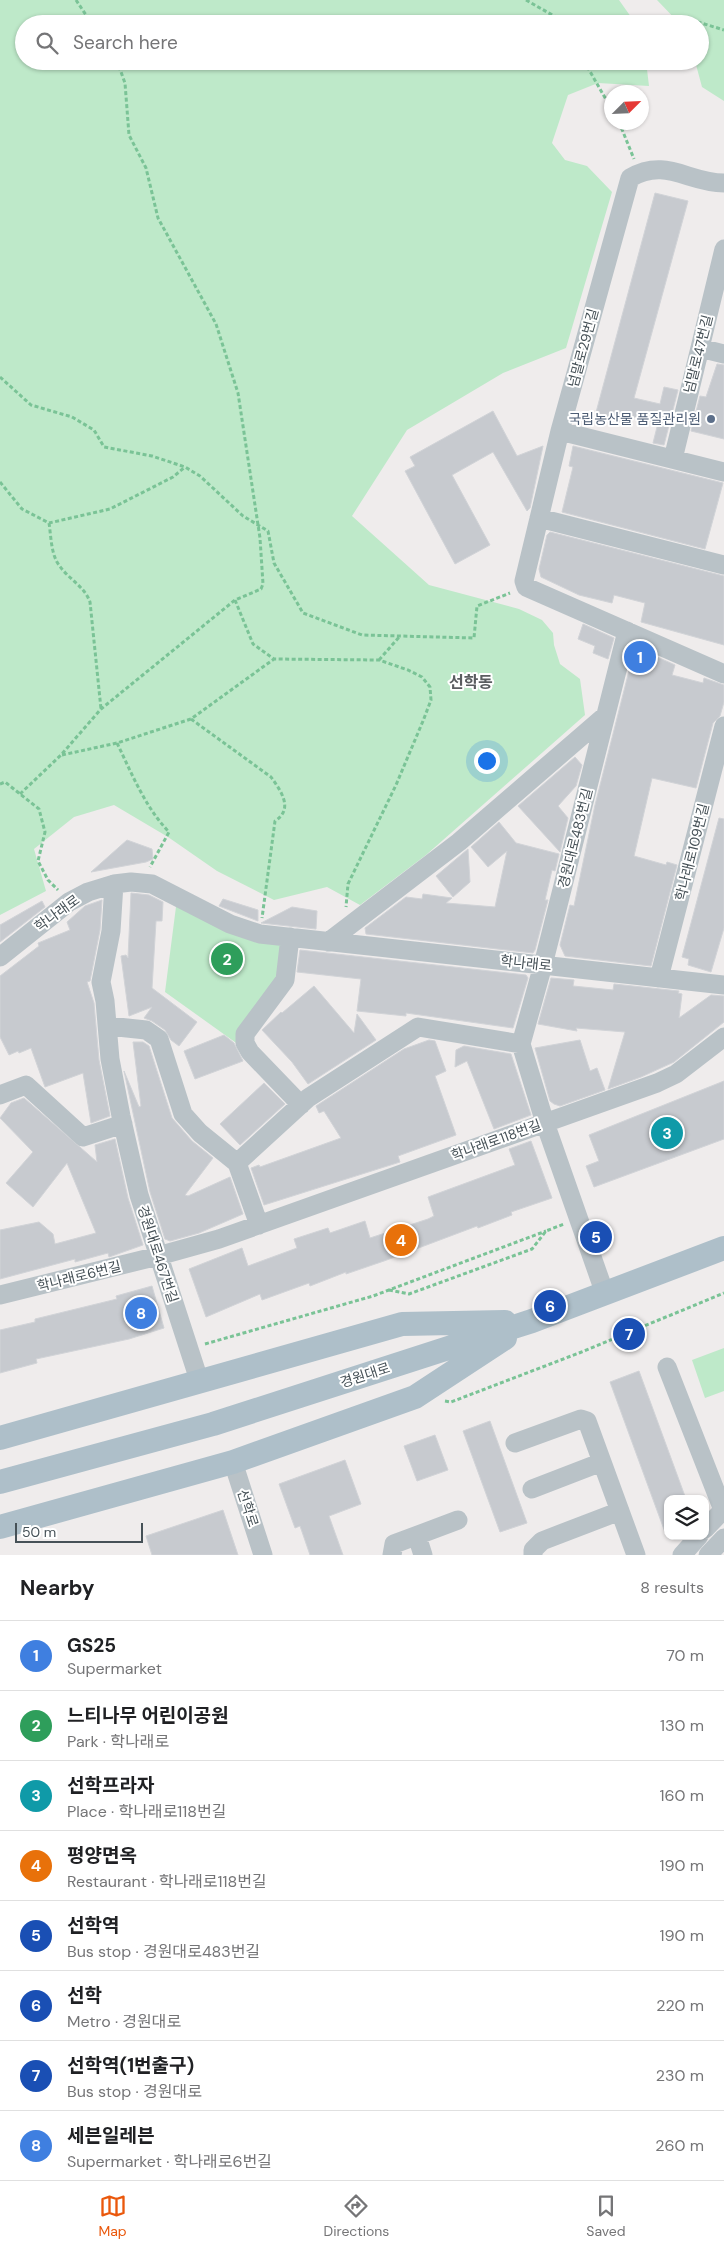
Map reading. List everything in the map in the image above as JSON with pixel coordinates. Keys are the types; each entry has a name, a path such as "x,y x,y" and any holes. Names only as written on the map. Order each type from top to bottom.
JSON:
{"main road":[{"name":"경원대로","path":"0,1482 213,1424 532,1321 724,1248"},
{"path":"0,1438 200,1383 402,1324 532,1321"},
{"path":"0,1527 233,1462 415,1397 532,1321"}],"street":[{"path":"635,175 663,168 713,183 724,183"},
{"name":"넘말로29번길","path":"526,587 524,581 560,431 635,175"},
{"name":"넘말로47번길","path":"673,459 724,249"},
{"path":"700,348 724,354"},
{"path":"560,431 724,472"},
{"path":"539,518 724,565"},
{"path":"526,587 724,674"},
{"name":"경원대로483번길","path":"521,1044 543,965 626,631"},
{"path":"328,942 459,842 605,716"},
{"name":"학나래로109번길","path":"659,978 724,726"},
{"name":"학나래로","path":"0,957 69,902 88,892 114,884 131,882 152,884 230,924 260,934 724,985"},
{"name":"경원대로467번길","path":"114,884 111,931 101,982 108,1026 110,1059 139,1195 200,1383"},
{"path":"290,937 284,980 245,1034 245,1042 250,1052 301,1105"},
{"path":"108,1026 146,1030 159,1039 183,1114 200,1133 237,1163 259,1224"},
{"path":"237,1163 301,1105 418,1027 521,1044 545,1123 605,1294"},
{"name":"학나래로118번길","path":"158,1256 219,1239 657,1083 676,1074 724,1037"},
{"path":"0,1095 26,1085 83,1137 123,1124"},
{"name":"학나래로6번길","path":"0,1295 158,1256"},
{"path":"667,1367 724,1510 709,1525"},
{"path":"515,1443 581,1419 587,1421 636,1555"},
{"name":"선학로","path":"233,1462 263,1555"},
{"path":"532,1489 602,1462"},
{"path":"534,1555 533,1550 542,1541 620,1511"},
{"path":"392,1555 394,1544 458,1520"},
{"path":"416,1536 423,1555"},
{"path":"708,1555 724,1538"},
{"path":"682,1555 695,1540"}],"path":[{"path":"76,0 86,15"},
{"path":"526,0 552,15"},
{"path":"709,25 724,30"},
{"path":"20,794 62,756 101,709 234,600 261,589 263,584 258,525 238,393 216,324 158,218 146,168 129,135 125,82 120,70"},
{"path":"589,70 604,96"},
{"path":"621,130 635,175"},
{"path":"0,377 32,405 72,417 94,430 104,447 152,456 185,467 200,476 243,516 268,531 274,563 303,613 362,635 474,638 477,606 526,587"},
{"path":"0,482 22,509 49,523 110,509 173,477 185,467"},
{"path":"49,523 53,552 58,563 84,590 90,602 101,709"},
{"path":"234,600 253,644 274,659 379,660 422,677 430,687 430,700 396,785 348,884 346,910 351,924"},
{"path":"379,660 400,636"},
{"path":"62,756 117,743 190,719 274,659"},
{"path":"190,719 271,777 279,788 286,804 284,813 275,821 260,934"},
{"path":"117,743 146,803 155,818 169,832 140,883"},
{"path":"0,784 5,782 39,809 46,832 38,861 48,880 69,902"},
{"path":"189,1349 389,1290 578,1218"},
{"path":"389,1290 409,1294 532,1249 546,1230"},
{"path":"451,1402 580,1353 724,1294"}],"green space":[{"path":"0,0 619,0 630,15 15,15 15,70 647,70 649,85 598,83 568,95 552,143 565,160 587,166 612,192 566,348 503,373 407,430 352,516 429,585 519,609 542,620 553,633 554,645 560,664 580,679 585,715 426,855 360,905 327,887 274,900 217,871 168,837 114,805 74,817 34,849 46,891 0,915"},
{"path":"657,0 724,0 724,101 702,87 697,70 709,70 709,15 671,15"},
{"path":"177,899 287,939 283,980 239,1045 165,992"},
{"path":"724,1348 724,1391 705,1398 692,1360"}],"building":[{"path":"655,193 688,201 634,398 660,404 664,387 678,390 664,445 653,443 658,423 630,416 627,424 595,416"},
{"path":"717,364 724,365 724,439 691,431 700,396 706,397"},
{"path":"493,411 517,456 543,446 530,508 527,511 493,452 452,475 490,545 455,564 405,471 415,466 410,457"},
{"path":"573,446 723,483 705,549 562,512 573,467 569,466"},
{"path":"550,532 724,576 724,645 641,622 645,603 614,595 612,603 579,595 541,577 539,569 547,535"},
{"path":"583,624 614,638 608,659 593,653 595,646 578,639"},
{"path":"635,647 675,665 672,675 703,683 704,678 724,685 724,702 720,716 713,723 696,788 652,778 634,856 666,865 667,862 677,865 651,966 565,956 560,945 570,905 574,906 595,805"},
{"path":"575,757 582,765 576,786 558,806 568,818 560,852 518,806"},
{"path":"719,818 724,819 724,928 711,972 688,965 689,959 682,957"},
{"path":"499,822 516,843 559,854 555,871 552,870 545,900 548,900 533,953 366,934 365,928 406,897 422,899 423,894 452,898 446,903 495,907 507,851 488,867 471,847"},
{"path":"127,840 152,849 153,859 91,872"},
{"path":"468,849 470,882 453,897 436,876"},
{"path":"131,893 149,895 163,902 162,921 156,921 152,988 197,1022 179,1046 171,1040 165,1030 144,1018 152,1007 129,1016 121,956 126,955 128,958"},
{"path":"223,899 258,910 258,921 219,906"},
{"path":"102,900 100,930 90,981 87,982 94,1003 99,1060 110,1116 91,1123 83,1073 45,1087 31,1048 9,1055 0,1037 0,976 39,946 38,943 70,930 67,922 85,906"},
{"path":"42,901 45,907 0,942 0,925"},
{"path":"292,907 317,911 316,929 261,923"},
{"path":"300,950 526,975 528,978 513,1028 406,1013 406,1016 357,1011 361,979 297,972"},
{"path":"551,978 574,980 573,986 613,990 614,984 679,991 678,993 682,994 679,1018 711,995 724,996 724,1022 674,1062 608,1089 625,1032 576,1028 577,1031 538,1024"},
{"path":"314,986 354,1033 357,1014 376,1040 308,1084 292,1062 262,1030"},
{"path":"224,1035 234,1043 243,1061 195,1079 184,1051"},
{"path":"429,1040 435,1041 446,1071 435,1076 456,1135 398,1156 400,1162 264,1205 251,1168 259,1165 260,1167 341,1138 324,1111 319,1113 316,1106 404,1049"},
{"path":"580,1040 590,1071 597,1068 605,1090 560,1106 554,1104 550,1101 535,1048"},
{"path":"133,1042 143,1042 149,1046 172,1118 192,1141 213,1158 185,1195 188,1196 230,1177 243,1214 199,1233 170,1241 165,1239 150,1192 124,1071 139,1107 141,1106"},
{"path":"464,1046 511,1054 531,1115 494,1129 467,1061 455,1067 456,1050"},
{"path":"724,1081 724,1139 594,1187 586,1166 599,1161 589,1135"},
{"path":"264,1083 285,1104 240,1145 220,1124"},
{"path":"24,1098 97,1162 95,1145 115,1139 128,1198 143,1245 109,1257 108,1253 75,1262 75,1259 0,1279 0,1230 39,1222 53,1234 55,1244 96,1233 67,1163 33,1207 6,1183 33,1152 0,1118 11,1103"},
{"path":"531,1141 552,1198 511,1212 512,1215 478,1228 477,1226 384,1261 346,1274 346,1272 310,1286 309,1283 262,1300 260,1294 206,1317 189,1269 242,1248 248,1266 297,1248 294,1239 328,1228 330,1233 365,1221 370,1238 428,1219 434,1216 428,1197 515,1165 509,1149"},
{"path":"152,1286 164,1328 129,1339 36,1359 37,1363 0,1373 0,1330 35,1322 35,1319 117,1299 116,1296"},
{"path":"639,1371 685,1495 664,1495 664,1530 610,1382"},
{"path":"490,1421 527,1523 500,1532 463,1431"},
{"path":"435,1435 448,1470 417,1481 404,1446"},
{"path":"345,1460 361,1504 329,1516 343,1555 310,1555 300,1526 295,1528 279,1484"},
{"path":"223,1510 238,1555 152,1555 146,1536"}],"place":[{"name":"국립농산물 품질관리원","path":"711,419"},
{"name":"GS25","path":"640,657"},
{"name":"느티나무 어린이공원","path":"227,959"},
{"name":"선학프라자","path":"667,1133"},
{"name":"선학역","path":"596,1237"},
{"name":"평양면옥","path":"401,1240"},
{"name":"선학","path":"550,1306"},
{"name":"세븐일레븐","path":"141,1313"},
{"name":"선학역(1번출구)","path":"629,1334"}],"district":[{"name":"선학동","path":"471,682"}]}
